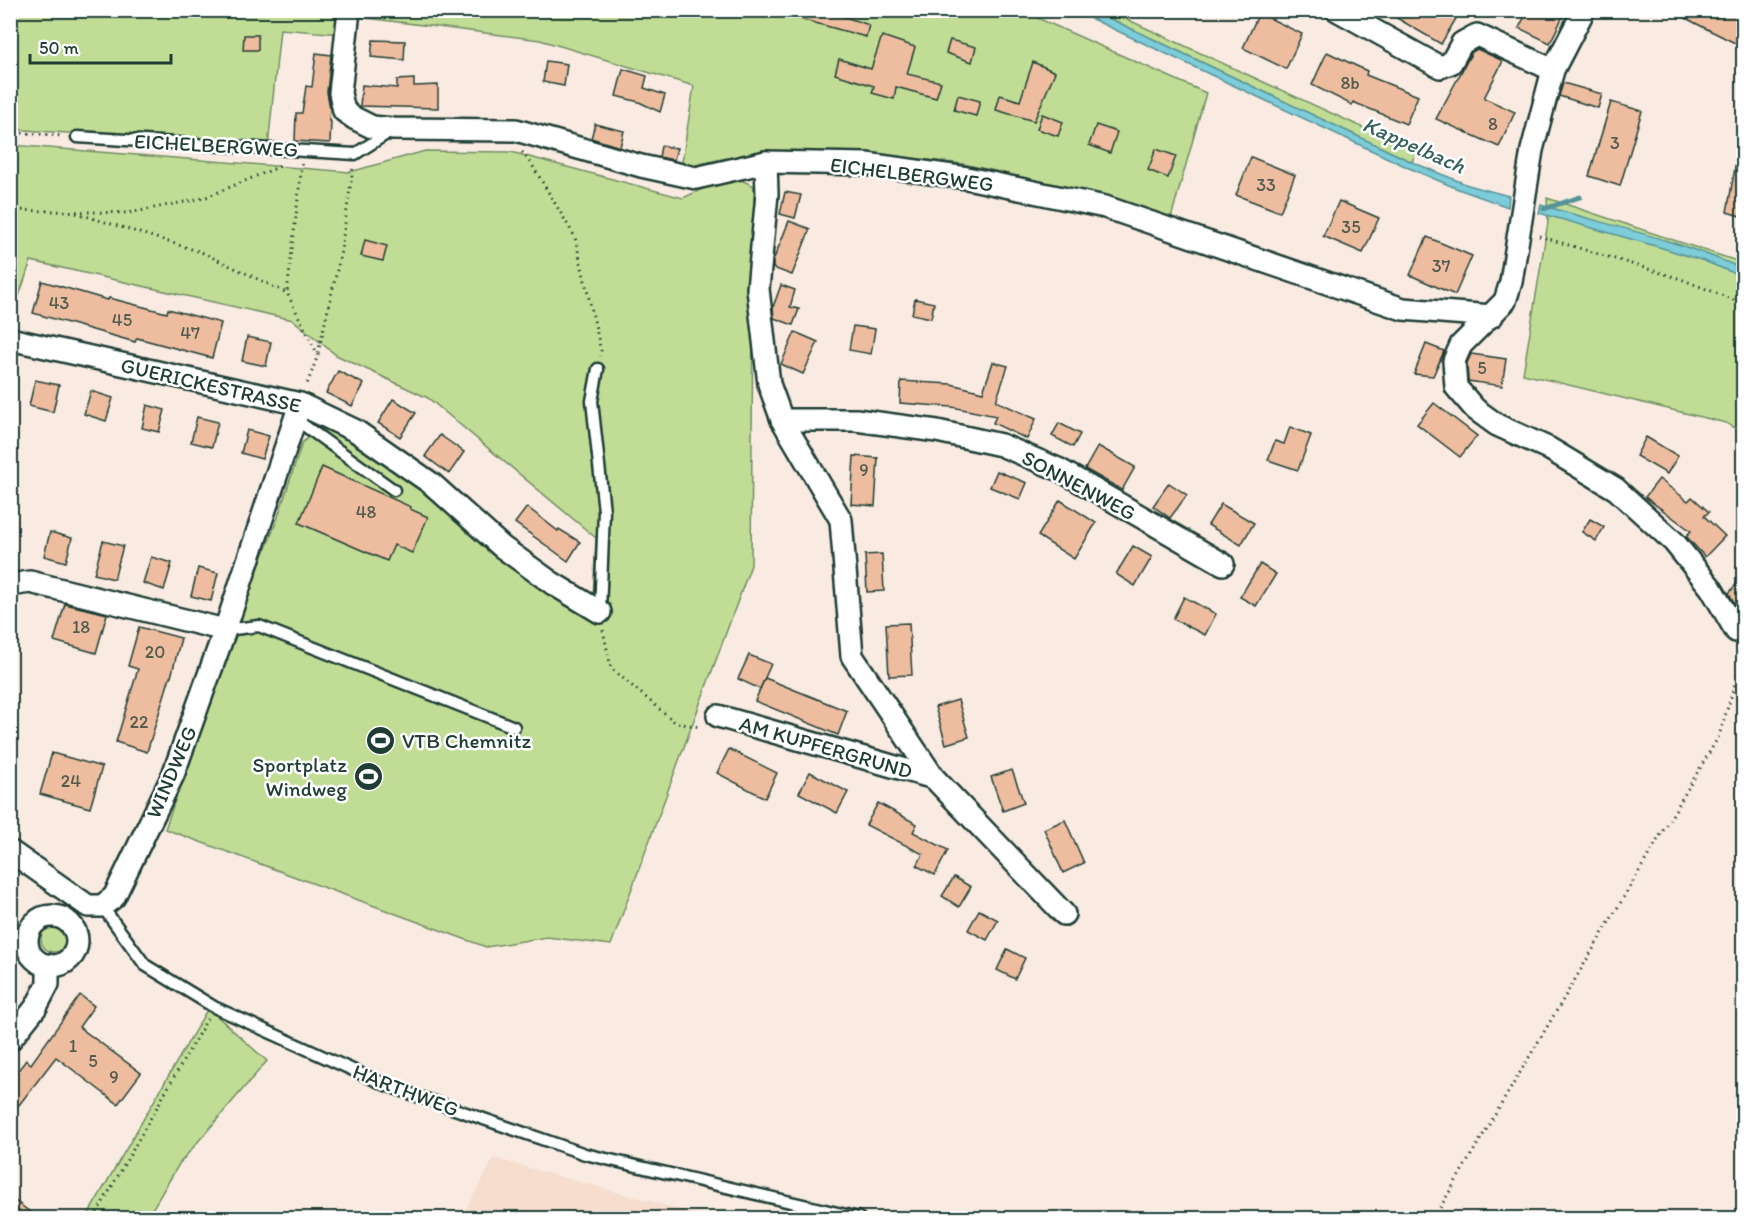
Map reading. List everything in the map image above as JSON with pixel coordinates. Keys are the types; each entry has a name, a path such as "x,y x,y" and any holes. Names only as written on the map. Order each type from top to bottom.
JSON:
{"street":[{"name":"EICHELBERGWEG","path":"349,10 340,93 344,111 372,127 516,130 641,166 696,178 766,162 866,164 967,178 1105,207 1403,309 1492,316"},
{"path":"1337,10 1440,67 1451,63 1462,43 1478,35 1553,70"},
{"path":"1584,10 1553,70 1532,150 1511,282 1505,301 1461,345 1454,361 1453,374 1456,387 1475,409 1497,425 1548,448 1616,489 1674,542 1711,588 1736,631"},
{"name":"AM KUPFERGRUND","path":"766,162 767,194 758,289 769,384 782,420 841,520 852,656 934,777 1064,914"},
{"name":"GUERICKESTRASSE","path":"10,339 297,412 356,431 432,484 502,547 552,583 600,612"},
{"name":"WINDWEG","path":"102,906 114,897 173,775 225,630 297,412"},
{"name":"SONNENWEG","path":"782,420 856,420 937,431 1001,445 1060,470 1223,564"},
{"path":"10,585 30,582 225,630"},
{"name":"AM KUPFERGRUND","path":"718,716 934,777"},
{"path":"10,851 88,906 102,906"},
{"path":"46,917 61,918 73,928 77,943 75,951 64,963 48,965 35,959 28,947 19,939 46,917"},
{"path":"10,1040 36,1007 48,984 48,965"}],"lane":[{"path":"355,154 394,129"},
{"name":"EICHELBERGWEG","path":"77,137 355,154"},
{"path":"598,369 592,401 604,511 600,612"},
{"path":"297,412 394,490"},
{"path":"225,630 259,626 514,728"},
{"name":"HARTHWEG","path":"102,906 145,964 214,1007 388,1086 585,1154 859,1218"}],"path":[{"path":"10,132 77,137"},
{"path":"516,143 534,168 575,237 601,351 598,369"},
{"path":"303,150 287,293 318,355"},
{"path":"10,210 129,213 204,198 278,168 303,150"},
{"path":"297,412 318,355 340,257 355,154"},
{"path":"71,211 201,252 287,293"},
{"path":"1520,230 1681,279 1743,304"},
{"path":"600,612 611,668 676,723 700,727 718,716"},
{"path":"1434,1218 1719,736 1742,661 1736,631"},
{"path":"94,1218 214,1007"}],"shaded area":[{"path":"494,1158 711,1218 461,1218"}],"green space":[{"path":"359,10 1022,11 1206,93 1171,218 1106,196 963,164 863,153 755,152 681,168 694,86 540,40 359,17"},
{"path":"10,11 342,11 341,34 280,29 268,147 11,129"},
{"path":"1094,11 1109,11 1416,152 1412,162"},
{"path":"11,145 350,172 425,151 511,152 683,198 720,181 739,179 754,186 751,565 611,945 547,937 486,947 165,829 228,648 277,520 302,443 317,429 344,432 450,513 593,599 596,538 428,398 336,355 293,320 31,261 11,319"},
{"path":"1547,198 1743,263 1743,433 1726,423 1523,374 1548,222"},
{"path":"54,926 63,930 67,939 63,948 54,952 45,948 41,939 45,930"},
{"path":"208,1008 267,1061 179,1164 147,1218 86,1218"}],"water":[{"path":"1075,11 1094,11 1412,162 1468,185 1509,196 1508,207 1409,168"},
{"path":"1541,205 1694,250 1743,269 1743,277 1704,261 1539,213"}],"building":[{"path":"787,10 824,10 869,25 866,37 786,15"},
{"path":"1383,10 1446,10 1457,17 1441,44"},
{"path":"1528,10 1566,10 1550,43 1519,28"},
{"path":"1670,10 1743,10 1743,47 1703,27"},
{"path":"1259,13 1302,34 1286,69 1243,48"},
{"path":"244,35 258,35 258,50 243,50"},
{"path":"882,36 915,47 907,74 941,82 936,98 896,87 894,99 872,93 874,86 835,74 839,59 871,69"},
{"path":"373,40 405,41 404,60 371,57"},
{"path":"950,40 976,47 972,62 946,53"},
{"path":"1477,49 1503,61 1484,98 1515,112 1499,147 1436,119 1472,52"},
{"path":"1327,52 1367,71 1366,75 1418,96 1406,124 1353,102 1352,105 1312,85"},
{"path":"316,53 331,55 327,92 330,108 329,121 331,122 330,143 295,141 296,113 302,113 306,86 312,87"},
{"path":"546,61 567,64 564,86 543,82"},
{"path":"1033,62 1055,72 1034,121 996,110 1000,95 1020,101"},
{"path":"623,69 647,76 644,88 665,95 660,112 639,102 616,96"},
{"path":"414,79 414,86 438,85 438,108 360,106 362,85 397,88 397,80"},
{"path":"1563,83 1602,94 1598,108 1559,96"},
{"path":"958,95 980,101 976,116 954,110"},
{"path":"1611,102 1642,111 1620,186 1589,176"},
{"path":"1042,114 1063,122 1058,136 1037,129"},
{"path":"595,124 624,131 620,147 591,138"},
{"path":"1096,125 1117,132 1110,153 1089,145"},
{"path":"661,146 677,148 674,160 659,157"},
{"path":"1156,149 1176,156 1168,178 1148,170"},
{"path":"1251,157 1295,175 1280,212 1236,195"},
{"path":"1736,162 1743,163 1743,217 1727,212"},
{"path":"785,192 801,195 795,218 780,214"},
{"path":"1339,201 1379,218 1363,253 1323,236"},
{"path":"789,221 810,229 792,275 773,268 773,261"},
{"path":"1427,237 1472,256 1455,295 1410,275"},
{"path":"365,240 387,246 383,261 361,256"},
{"path":"42,281 108,300 109,298 167,313 168,309 221,323 212,358 137,338 135,342 33,313"},
{"path":"781,285 795,290 790,307 799,309 793,325 774,318 773,307"},
{"path":"915,299 934,303 931,318 912,314"},
{"path":"853,326 875,329 871,354 849,350"},
{"path":"795,332 818,342 803,374 781,364"},
{"path":"247,337 271,342 266,366 242,361"},
{"path":"1426,344 1444,351 1433,376 1414,374"},
{"path":"1471,354 1506,359 1502,386 1468,381 1467,363"},
{"path":"993,362 1008,366 996,401 1036,419 1027,439 993,423 996,416 952,407 900,403 901,381 951,384 983,392"},
{"path":"338,371 364,384 352,406 326,393"},
{"path":"35,380 59,385 53,412 29,406"},
{"path":"91,391 113,398 106,421 84,414"},
{"path":"393,399 416,413 400,437 378,423"},
{"path":"1434,403 1477,436 1460,457 1417,424"},
{"path":"147,405 165,410 159,432 142,428"},
{"path":"197,417 218,422 212,447 191,442"},
{"path":"1059,423 1080,434 1073,447 1052,436"},
{"path":"1290,427 1311,435 1298,470 1268,460 1275,441 1284,444"},
{"path":"247,430 269,436 262,459 241,453"},
{"path":"440,435 464,452 449,474 425,456"},
{"path":"1646,437 1678,456 1667,474 1636,456"},
{"path":"1098,446 1135,467 1122,490 1085,469"},
{"path":"854,456 878,458 875,506 851,504"},
{"path":"322,467 428,517 412,553 394,545 387,561 299,523"},
{"path":"997,471 1027,483 1020,499 990,487"},
{"path":"1659,479 1688,501 1692,497 1709,512 1704,516 1725,536 1705,557 1686,536 1691,531 1645,497"},
{"path":"1169,483 1187,495 1170,518 1153,506"},
{"path":"1060,500 1096,523 1074,559 1038,536"},
{"path":"1221,504 1254,523 1241,545 1208,525"},
{"path":"527,507 558,531 559,529 580,542 568,561 515,523"},
{"path":"1590,519 1604,527 1596,541 1582,532"},
{"path":"50,532 72,538 66,562 44,556"},
{"path":"103,541 123,546 114,579 94,574"},
{"path":"1133,546 1152,557 1135,586 1116,574"},
{"path":"882,554 884,591 867,592 865,555"},
{"path":"151,557 172,563 164,590 143,583"},
{"path":"1260,564 1276,574 1256,606 1240,597"},
{"path":"198,568 218,573 211,601 191,596"},
{"path":"1743,576 1743,619 1729,593"},
{"path":"1184,597 1216,614 1205,635 1173,619"},
{"path":"65,604 107,614 96,653 54,641"},
{"path":"909,623 912,675 889,676 886,624"},
{"path":"139,627 181,638 147,752 116,742 138,669 128,666"},
{"path":"749,655 771,664 760,689 738,679"},
{"path":"765,678 847,711 838,735 755,701"},
{"path":"958,700 969,737 946,744 935,707"},
{"path":"729,749 777,773 765,798 717,773"},
{"path":"52,753 102,767 90,808 40,794"},
{"path":"1012,770 1024,803 1003,811 991,777"},
{"path":"810,772 848,792 837,813 799,793"},
{"path":"878,803 917,824 913,832 948,850 935,875 917,866 923,854 866,825"},
{"path":"1065,820 1084,863 1063,873 1044,829"},
{"path":"954,877 971,887 959,907 942,896"},
{"path":"979,910 998,920 987,940 968,930"},
{"path":"1007,949 1025,958 1015,979 997,970"},
{"path":"80,995 94,1006 79,1027 141,1073 118,1104 56,1057 19,1105 10,1098 10,1081 26,1060 31,1064"},
{"path":"10,1197 38,1218 10,1218"}],"waterway":[{"path":"1544,209 1580,197"}],"place":[{"name":"VTB Chemnitz","path":"381,740"},
{"name":"Sportplatz Windweg","path":"368,776"}],"water label":[{"name":"Kappelbach","path":"1414,145"}]}
